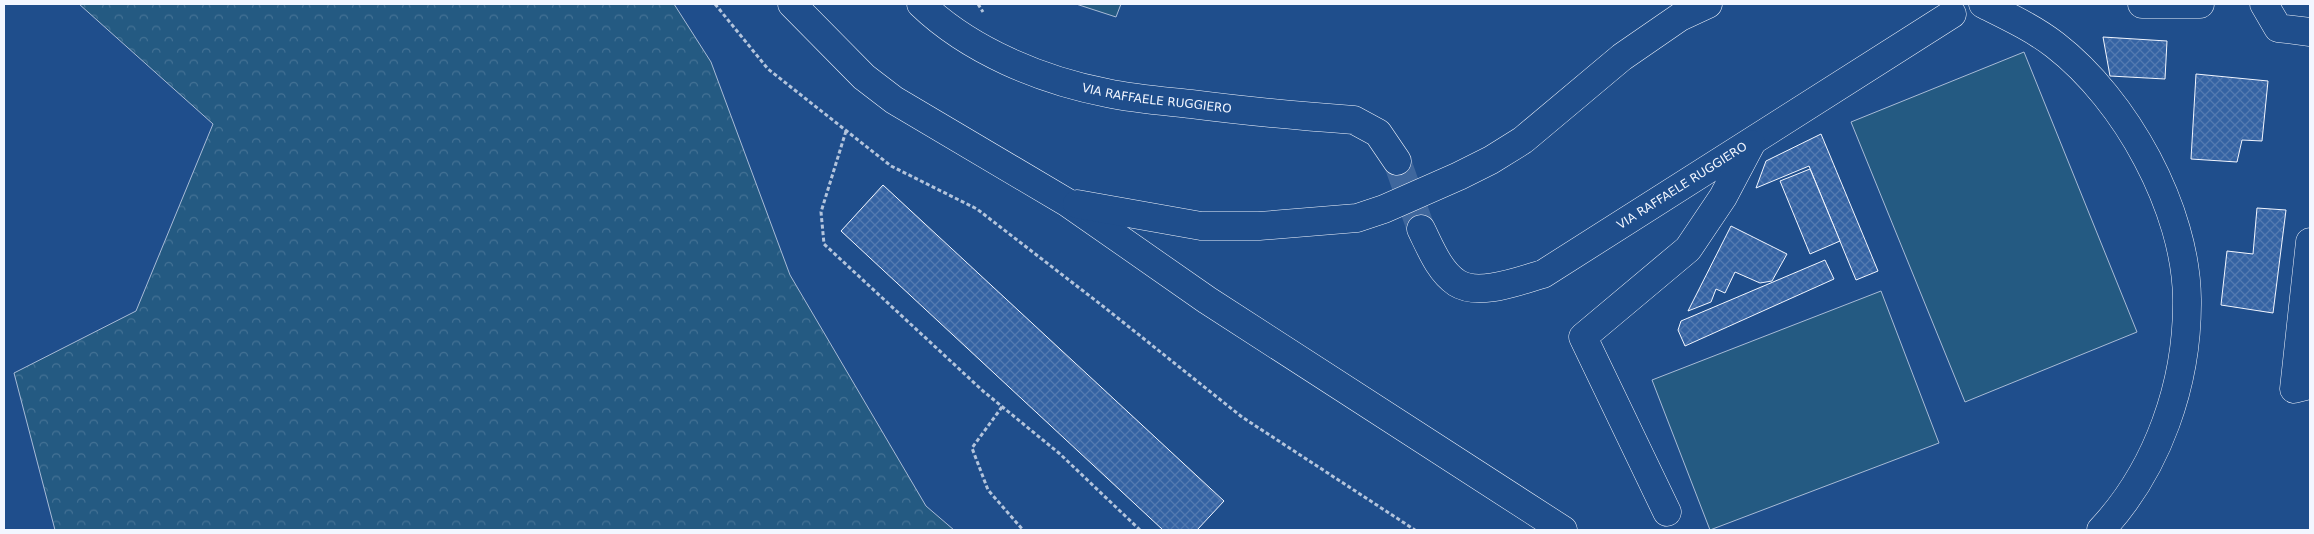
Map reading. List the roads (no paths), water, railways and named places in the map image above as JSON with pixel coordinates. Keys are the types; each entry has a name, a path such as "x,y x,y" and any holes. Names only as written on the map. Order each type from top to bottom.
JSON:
{"main road":[{"path":"792,4 864,77 894,100 923,119 1068,203 1207,300 1563,530"},
{"name":"VIA RAFFAELE RUGGIERO","path":"921,4 939,22 989,51 1027,70 1069,84 1108,94 1354,120 1378,133 1397,161"},
{"path":"1068,203 1201,226 1259,226 1357,218 1384,210 1459,176 1515,145 1549,120 1622,57 1680,17 1708,4"},
{"path":"1983,4 2029,28 2054,45 2078,65 2112,104 2137,138 2151,164 2180,248 2187,298 2178,382 2162,436 2155,450 2131,491 2106,524"},
{"path":"2142,4 2200,4"},
{"path":"2264,4 2278,28 2310,32"},
{"name":"VIA RAFFAELE RUGGIERO","path":"1421,229 1438,262 1457,283 1478,289 1504,285 1543,274 1952,14"},
{"path":"1667,512 1583,337 1688,250 1723,197 1752,142"},
{"path":"2310,242 2294,389 2310,385"}],"tunnel":[{"path":"1397,161 1421,229"}]}
